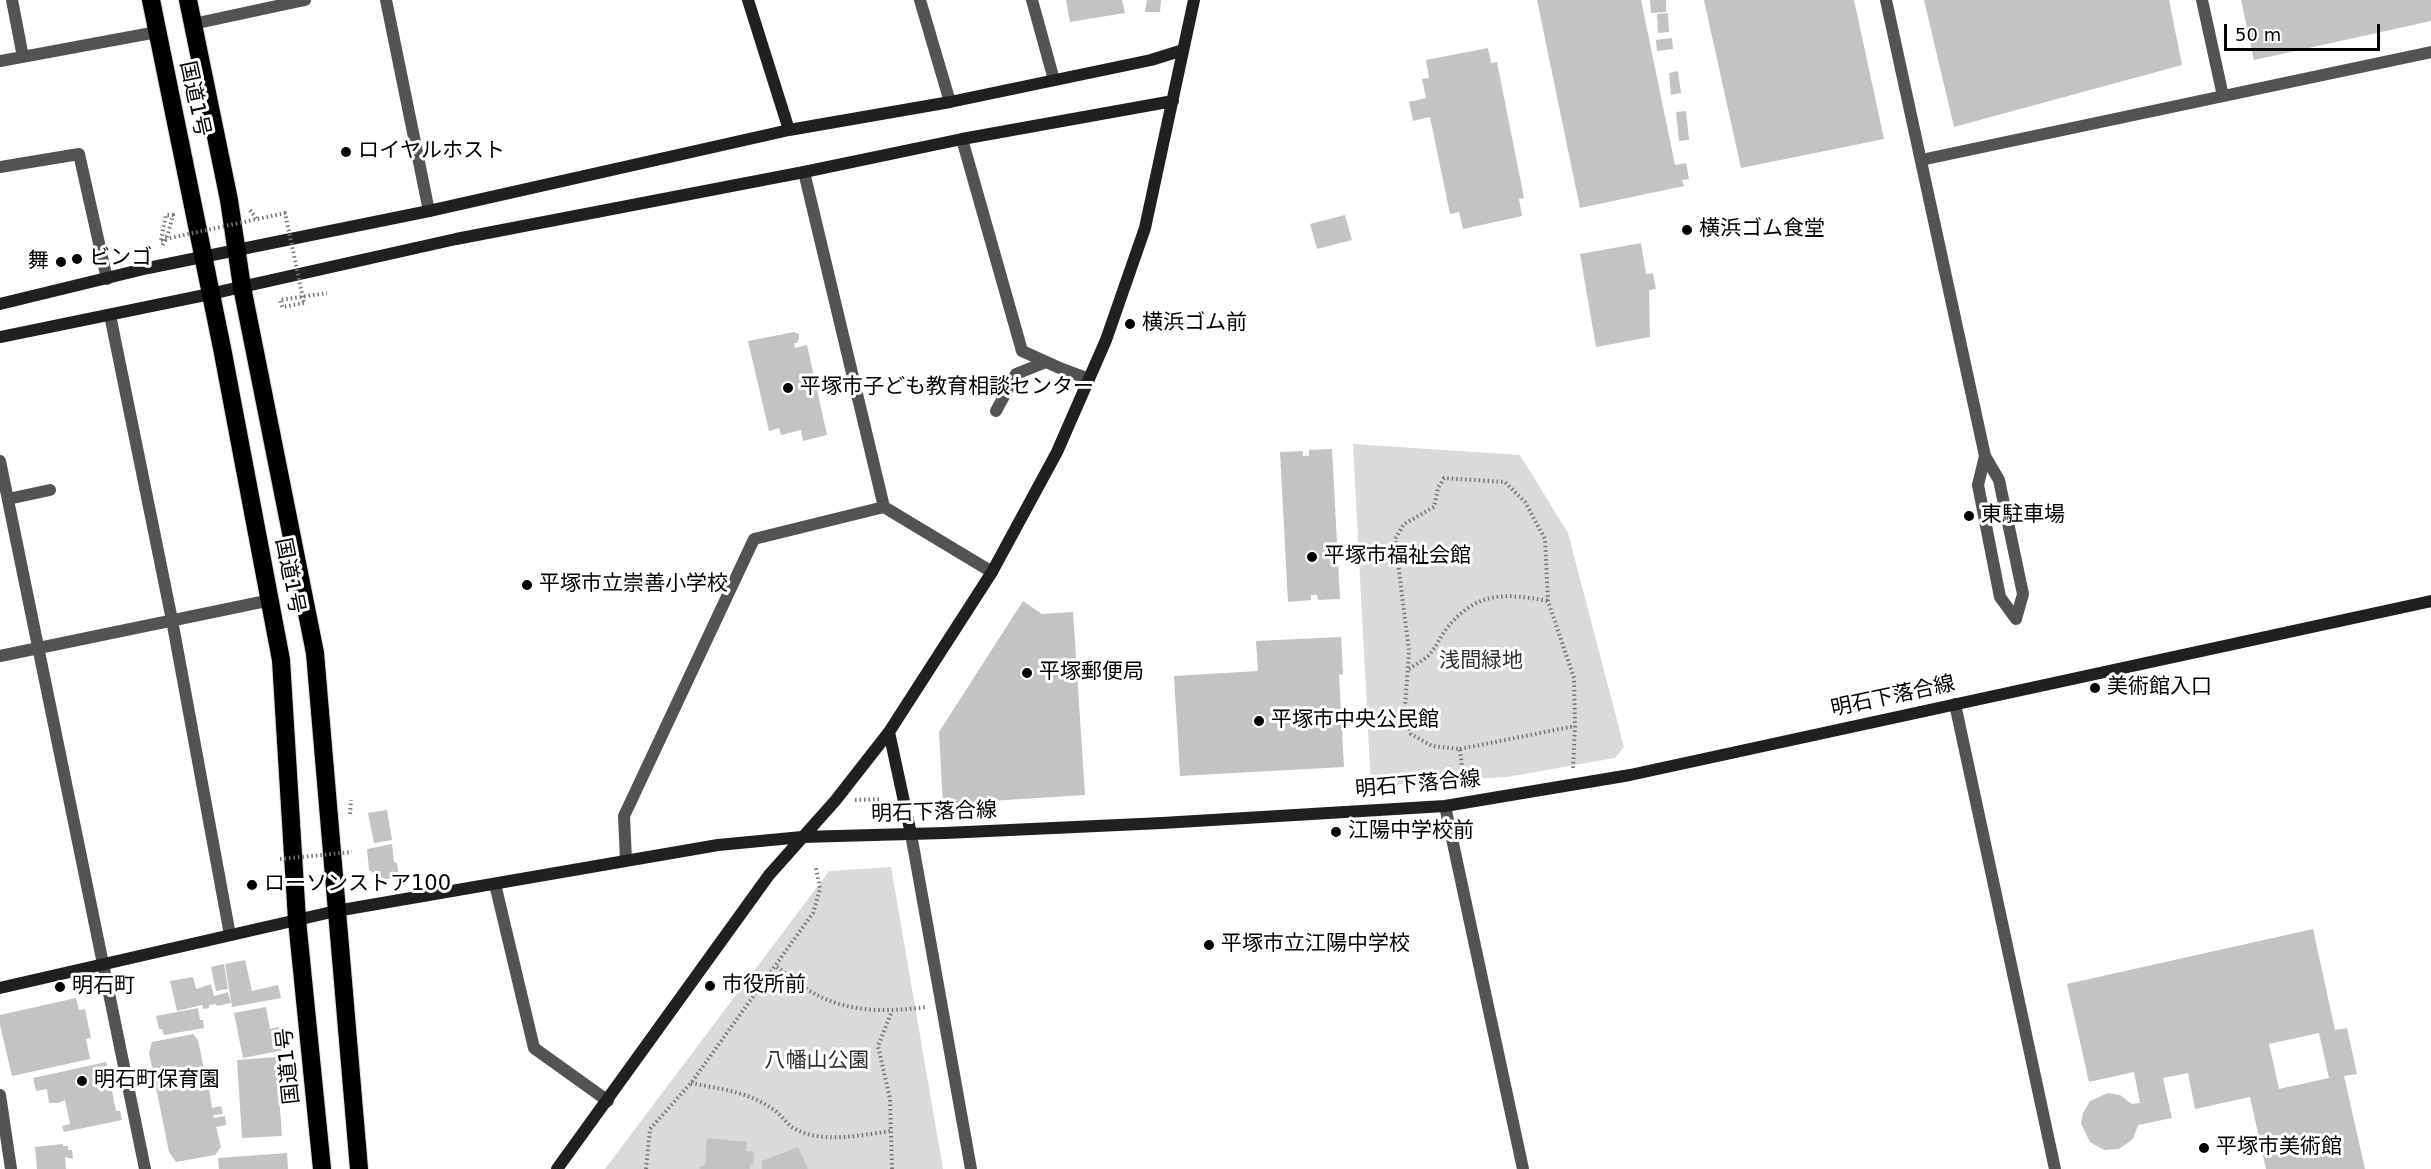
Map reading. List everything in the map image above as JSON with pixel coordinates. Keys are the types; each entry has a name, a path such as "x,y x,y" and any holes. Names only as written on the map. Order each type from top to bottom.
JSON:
{"highway":[{"name":"国道1号","path":"151,0 222,348 281,660 297,920 322,1169"},
{"name":"国道1号","path":"188,0 229,200 242,287 315,653 359,1169"}],"street":[{"path":"12,0 23,57"},
{"path":"193,24 304,0"},
{"path":"386,0 429,211"},
{"path":"748,0 789,130"},
{"path":"920,0 950,102"},
{"path":"1032,0 1054,80"},
{"path":"557,1169 769,875 835,801 889,732 944,650 992,572 1057,452 1106,340 1145,228 1194,0"},
{"path":"1886,0 1985,456 1999,480 2023,594 2016,619 2000,597 1978,485 1985,456"},
{"path":"2202,0 2223,96"},
{"path":"0,61 157,32"},
{"path":"0,304 203,256 429,211 789,130 950,102 1151,60 1183,50"},
{"path":"1921,160 2431,52"},
{"path":"0,337 210,294 456,239 962,139 1173,101"},
{"path":"962,139 1022,351 1089,379"},
{"path":"0,166 79,154 107,279"},
{"path":"804,172 884,507"},
{"path":"110,315 172,620 230,935"},
{"path":"996,411 1016,374 1046,362"},
{"path":"0,461 145,1169"},
{"path":"8,499 50,490"},
{"path":"626,860 624,816 754,539 884,507 992,572"},
{"path":"0,656 271,600"},
{"name":"明石下落合線","path":"0,988 336,911 718,845 802,837 1162,824 1445,806 1630,775 2431,601"},
{"path":"1955,704 2055,1169"},
{"path":"889,732 943,1004 971,1169"},
{"path":"1445,806 1523,1169"},
{"path":"495,884 534,1048 608,1101"},
{"path":"0,1095 10,1169"}],"path":[{"path":"162,246 168,234 173,215 166,215 161,240 285,213 304,303 282,307 280,300 327,293"},
{"path":"1573,771 1575,726 1574,678 1548,602 1545,539 1525,502 1505,482 1444,478 1438,488 1434,507 1404,524 1395,539 1409,651 1405,707 1411,734 1432,746 1460,749 1575,726"},
{"path":"1408,670 1428,655 1448,628 1470,605 1489,597 1510,595 1548,602"},
{"path":"1460,749 1464,787"},
{"path":"855,800 882,799"},
{"path":"349,820 351,800"},
{"path":"280,859 352,852"},
{"path":"646,1169 650,1129 691,1083 777,967 813,913 820,889 816,868"},
{"path":"355,881 369,888"},
{"path":"777,967 816,995 858,1008 892,1011 943,1004"},
{"path":"892,1011 878,1046 890,1099 892,1169"},
{"path":"691,1083 743,1094 774,1110 793,1129 816,1136 844,1138 891,1131"}],"green space":[{"name":"浅間緑地","path":"1353,444 1520,455 1568,533 1624,747 1615,758 1507,777 1371,786"},
{"name":"八幡山公園","path":"891,867 943,1169 605,1169 829,871"}],"building":[{"path":"1066,0 1122,0 1125,13 1070,22"},
{"path":"1147,0 1161,0 1160,12 1145,12"},
{"path":"1537,0 1641,0 1675,165 1686,163 1689,179 1682,180 1684,186 1580,208"},
{"path":"1650,0 1666,0 1666,12 1651,13"},
{"path":"1704,0 1854,0 1884,139 1741,168"},
{"path":"1924,0 2169,0 2182,65 1954,127"},
{"path":"2241,0 2431,0 2431,21 2254,60"},
{"path":"1668,13 1669,32 1658,33 1657,14"},
{"path":"1672,38 1673,49 1657,51 1656,40"},
{"path":"1488,48 1491,63 1497,62 1524,198 1519,199 1522,216 1463,229 1459,212 1450,214 1430,117 1413,121 1409,102 1426,98 1422,79 1429,78 1426,60"},
{"path":"1678,71 1681,93 1671,95 1669,73"},
{"path":"1686,111 1689,140 1679,141 1676,112"},
{"path":"1345,215 1352,240 1317,249 1310,224"},
{"path":"1641,243 1646,274 1653,273 1656,289 1649,290 1650,337 1596,347 1580,254"},
{"name":"平塚市子ども教育相談センター","path":"794,332 799,334 797,343 794,343 795,348 807,345 827,435 803,441 801,430 781,435 779,428 769,431 748,341"},
{"name":"平塚市福祉会館","path":"1332,449 1340,599 1318,600 1317,595 1311,595 1311,600 1288,602 1280,452 1303,451 1303,456 1309,456 1309,450"},
{"name":"平塚郵便局","path":"1023,601 1042,614 1073,612 1085,795 943,804 939,732"},
{"name":"平塚市中央公民館","path":"1341,637 1343,674 1339,675 1344,767 1180,776 1174,676 1258,671 1256,641"},
{"path":"387,810 392,840 374,843 368,813"},
{"path":"392,844 399,877 382,880 369,870 367,849"},
{"name":"平塚市美術館","path":"2313,929 2335,1030 2347,1028 2357,1074 2344,1076 2365,1169 2266,1169 2250,1097 2195,1109 2188,1073 2163,1078 2172,1118 2138,1125 2133,1139 2119,1149 2104,1150 2090,1142 2081,1124 2083,1113 2090,1101 2108,1093 2120,1095 2132,1104 2140,1103 2134,1072 2089,1082 2067,984","holes":["2319,1033 2329,1078 2279,1089 2269,1044"]},
{"path":"245,960 252,991 278,985 281,998 232,1007 225,964"},
{"path":"224,964 228,989 216,991 211,967"},
{"path":"193,977 196,989 211,984 214,996 228,992 231,1003 209,1005 209,1008 203,1009 201,999 202,1005 177,1011 170,981"},
{"path":"76,998 79,1010 85,1009 91,1038 86,1039 90,1059 12,1076 0,1025 0,1015"},
{"path":"266,1007 270,1029 279,1027 284,1050 243,1058 234,1013"},
{"path":"198,1008 204,1028 164,1035 162,1029 159,1029 156,1016"},
{"path":"193,1034 198,1040 206,1079 217,1077 218,1086 209,1088 212,1108 221,1106 223,1114 213,1115 214,1118 225,1116 226,1125 216,1127 221,1147 215,1155 176,1162 169,1152 149,1053 152,1042"},
{"path":"276,1057 278,1074 286,1077 278,1081 282,1136 242,1138 237,1060"},
{"path":"106,1062 116,1111 120,1111 122,1120 64,1132 62,1126 70,1124 65,1100 49,1103 47,1089 36,1091 33,1078"},
{"path":"707,1138 747,1142 746,1151 754,1152 753,1165 750,1164 750,1169 700,1169 701,1166 705,1166"},
{"path":"63,1144 63,1146 68,1146 68,1150 72,1150 73,1159 65,1157 66,1169 37,1169 35,1147"},
{"path":"798,1147 808,1169 762,1169 762,1161"},
{"path":"287,1153 288,1169 219,1169 218,1158"}],"place":[{"name":"ロイヤルホスト","path":"346,152"},
{"name":"横浜ゴム食堂","path":"1687,230"},
{"name":"ビンゴ","path":"77,259"},
{"name":"舞","path":"61,262"},
{"name":"横浜ゴム前","path":"1130,324"},
{"name":"平塚市子ども教育相談センター","path":"788,388"},
{"name":"東駐車場","path":"1969,516"},
{"name":"平塚市福祉会館","path":"1312,557"},
{"name":"平塚市立崇善小学校","path":"527,585"},
{"name":"平塚郵便局","path":"1027,673"},
{"name":"美術館入口","path":"2095,688"},
{"name":"平塚市中央公民館","path":"1259,721"},
{"name":"江陽中学校前","path":"1336,832"},
{"name":"ローソンストア100","path":"252,885"},
{"name":"平塚市立江陽中学校","path":"1209,945"},
{"name":"市役所前","path":"710,986"},
{"name":"明石町","path":"60,987"},
{"name":"明石町保育園","path":"82,1081"},
{"name":"平塚市美術館","path":"2204,1148"}]}
